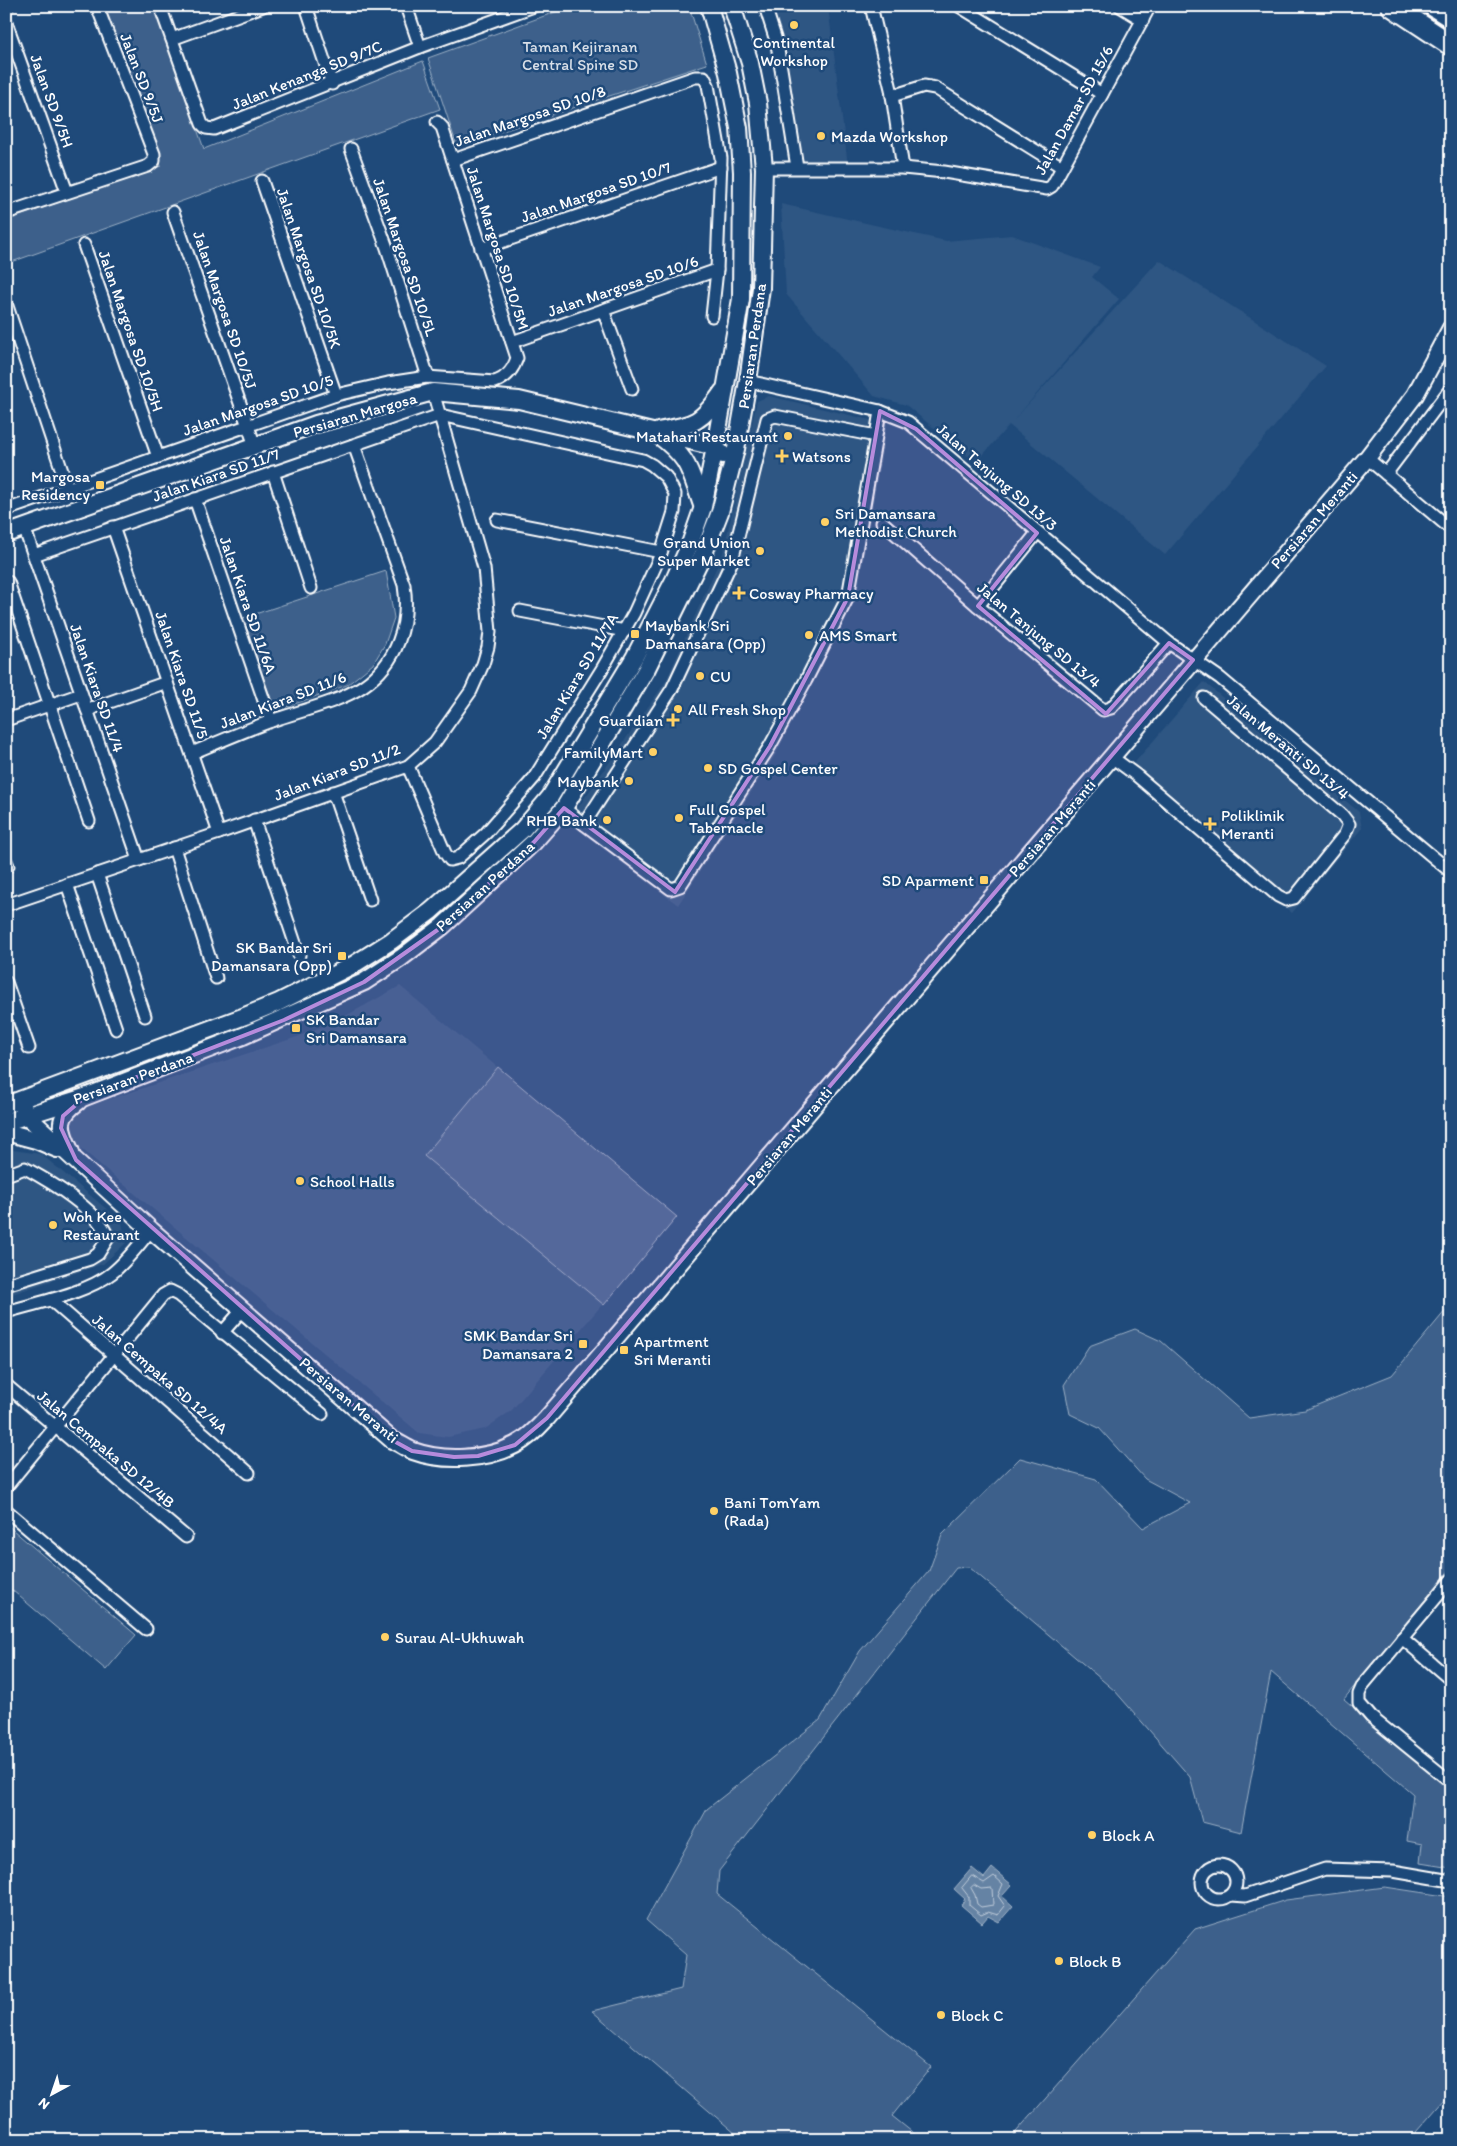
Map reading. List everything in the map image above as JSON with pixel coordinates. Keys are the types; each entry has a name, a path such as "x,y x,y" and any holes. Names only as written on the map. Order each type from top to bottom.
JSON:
{"highway":[{"path":"1392,6 1451,45"},
{"path":"1434,6 1451,17"}],"main road":[{"name":"Persiaran Perdana","path":"6,1122 18,1107 279,1002 353,965 431,911 522,830 550,797 634,658 674,580 690,544 703,507 716,447 741,299 742,172 739,128 728,73 709,6"},
{"name":"Persiaran Perdana","path":"18,1107 85,1097 284,1020 364,982 401,958 443,926 534,842 564,808 646,670 706,548 720,512 736,450 747,387 762,276 764,168 758,103 750,63 732,6"},
{"name":"Persiaran Meranti","path":"18,1107 151,1230 392,1440 412,1450 434,1456 462,1457 491,1453 515,1445 533,1433 547,1418 682,1263 1367,458 1415,395 1451,328"},
{"name":"Persiaran Margosa","path":"6,534 431,385 520,400 716,447"},
{"path":"652,432 690,425 702,418 727,385"},
{"path":"720,512 724,463 722,453 716,447 720,446 727,438 747,387"},
{"path":"652,432 676,449 686,460 693,474 703,507"},
{"path":"76,1160 61,1128 63,1116 85,1097"},
{"path":"6,1132 36,1140 76,1160"}],"street":[{"name":"Jalan SD 9/5J","path":"67,192 148,166 154,161 154,154 97,6"},
{"path":"160,6 172,39 263,6"},
{"path":"306,6 332,84"},
{"path":"406,6 420,47"},
{"name":"Jalan Kenanga SD 9/7C","path":"172,39 202,124 206,128 214,129 332,84 506,11 534,6"},
{"path":"765,6 777,44 797,167"},
{"path":"871,6 892,96 902,168"},
{"path":"959,6 1102,94"},
{"path":"1120,6 1143,20"},
{"name":"Jalan Damar SD 15/6","path":"764,168 902,168 944,172 1047,189 1052,186 1150,6"},
{"name":"Jalan SD 9/5H","path":"6,22 67,192"},
{"name":"Jalan Margosa SD 10/8","path":"453,160 695,77 704,77 708,84 721,167"},
{"path":"892,96 924,86 935,88 1062,168"},
{"name":"Jalan Margosa SD 10/5M","path":"437,122 442,127 517,358"},
{"name":"Jalan Margosa SD 10/5L","path":"351,149 387,248 431,385"},
{"path":"712,316 717,270 721,167"},
{"name":"Jalan Margosa SD 10/7","path":"481,249 721,167"},
{"name":"Jalan Margosa SD 10/5K","path":"262,181 336,395"},
{"path":"6,213 67,192"},
{"name":"Jalan Margosa SD 10/5J","path":"173,212 255,446"},
{"name":"Jalan Margosa SD 10/5H","path":"84,245 158,457"},
{"name":"Jalan Margosa SD 10/6","path":"512,342 717,270"},
{"path":"6,303 68,489"},
{"path":"603,310 632,389"},
{"name":"Jalan Margosa SD 10/5","path":"6,510 336,395 388,383 431,385 503,380 517,358"},
{"name":"Jalan Kiara SD 11/2","path":"6,905 219,833 408,766 435,742 470,691 483,664 490,632 484,568 431,385"},
{"name":"Jalan Tanjung SD 13/3","path":"747,387 880,411 898,417 916,429 1169,643 1220,678 1451,872"},
{"path":"1386,474 1449,397"},
{"path":"564,808 669,887 675,889 680,886 770,746 848,597 880,411"},
{"name":"Jalan Kiara SD 11/7","path":"34,555 440,415"},
{"name":"Jalan Kiara SD 11/7A","path":"408,766 444,853 450,860 458,858 486,833 534,778 625,631 661,552 674,512 676,494 666,477 652,465 642,460 440,415"},
{"path":"584,824 672,689 728,569 732,560 767,419 775,416 876,436"},
{"name":"Jalan Kiara SD 11/6","path":"192,753 271,721 320,705 364,686 382,669 392,655 406,618 407,602 404,585 354,444"},
{"path":"1367,458 1451,529"},
{"path":"274,472 311,588"},
{"name":"Jalan Kiara SD 11/6A","path":"195,499 271,721"},
{"path":"497,520 661,552"},
{"name":"Jalan Tanjung SD 13/4","path":"882,522 978,606 1103,710 1111,708 1169,643"},
{"name":"Jalan Kiara SD 11/5","path":"113,527 219,833"},
{"name":"Jalan Kiara SD 11/4","path":"24,528 139,860"},
{"path":"978,606 1037,533"},
{"path":"8,582 89,821"},
{"path":"520,610 625,631"},
{"path":"87,710 167,682"},
{"path":"6,720 81,694"},
{"name":"Jalan Meranti SD 13/4","path":"1113,758 1136,775 1278,896 1286,900 1294,898 1346,834 1349,824 1342,815 1204,698"},
{"path":"333,792 370,900"},
{"path":"254,820 299,955"},
{"path":"174,848 216,978"},
{"path":"97,874 145,1016"},
{"path":"67,884 116,1029"},
{"path":"6,982 29,1048"},
{"path":"6,1175 25,1168 57,1186 75,1199 106,1231 108,1238 98,1254 90,1259 6,1285"},
{"path":"6,1312 51,1300 96,1283 110,1274 151,1230"},
{"path":"6,1487 112,1355 163,1295 170,1291 178,1294 222,1333 322,1414"},
{"name":"Jalan Cempaka SD 12/4A","path":"51,1300 249,1473"},
{"path":"222,1333 243,1309"},
{"name":"Jalan Cempaka SD 12/4B","path":"6,1385 186,1537"},
{"path":"6,1510 146,1629"},
{"path":"1451,1580 1364,1685 1359,1694 1359,1703 1371,1717 1451,1782"},
{"path":"1402,1638 1451,1680"},
{"path":"1234,1889 1245,1896 1325,1869 1393,1871 1451,1881"}],"highlighted area":[{"path":"880,411 916,429 1037,533 978,606 1106,714 1169,643 1193,660 547,1418 515,1445 478,1456 454,1457 412,1451 392,1440 76,1160 61,1128 63,1116 85,1097 284,1020 364,982 443,926 534,842 564,808 675,892 770,746 848,597"}],"shaded area":[{"path":"757,6 828,6 849,174 793,173 764,25"},
{"path":"781,204 946,241 1012,235 1100,267 1092,277 1119,299 1013,421 1159,260 1326,366 1165,555 1009,425 976,463 906,405 874,396 786,294"},
{"path":"769,396 887,424 857,594 776,754 678,905 568,822 666,681 723,553 757,401"},
{"path":"1204,682 1359,812 1362,828 1292,913 1124,775"},
{"path":"400,986 677,1217 511,1411 485,1429 448,1437 419,1433 71,1140 68,1128 77,1114 86,1107 297,1037 340,1019"},
{"path":"6,1149 41,1154 122,1222 126,1243 103,1264 6,1296"}],"green space":[{"path":"102,6 154,6 204,149 423,61 440,109 6,264 6,221 161,166"},
{"name":"Taman Kejiranan Central Spine SD","path":"572,6 689,6 707,64 457,146 428,58"},
{"path":"386,571 394,618 385,644 373,664 347,685 275,711 243,618"},
{"path":"498,1067 677,1217 604,1305 424,1156"},
{"path":"1451,1304 1451,1568 1344,1699 1451,1791 1451,1868 1420,1863 1422,1844 1407,1841 1413,1794 1271,1672 1241,1832 1202,1822 1190,1777 1115,1691 969,1567 956,1568 719,1871 717,1894 931,2067 892,2116 922,2140 743,2140 592,2011 681,1989 686,1955 646,1920 707,1809 820,1720 860,1651 929,1571 942,1535 1020,1458 1096,1479 1143,1528 1190,1503 1145,1479 1099,1428 1070,1414 1064,1385 1089,1346 1135,1329 1161,1341 1249,1418 1305,1410 1392,1375"},
{"path":"6,1524 136,1635 106,1670 6,1585"},
{"path":"1385,1887 1451,1897 1451,2092 1409,2140 1009,2140 1195,1929 1286,1900"}],"water":[{"path":"972,1868 984,1878 992,1868 1012,1885 1002,1896 1013,1906 999,1922 988,1916 982,1923 961,1905 965,1899 954,1889"}],"place":[{"name":"Continental Workshop","path":"794,25"},
{"name":"Mazda Workshop","path":"821,136"},
{"name":"Matahari Restaurant","path":"788,436"},
{"name":"Watsons","path":"782,456"},
{"name":"Margosa Residency","path":"100,485"},
{"name":"Sri Damansara Methodist Church","path":"825,522"},
{"name":"Grand Union Super Market","path":"760,551"},
{"name":"Cosway Pharmacy","path":"739,593"},
{"name":"Maybank Sri Damansara (Opp)","path":"635,634"},
{"name":"AMS Smart","path":"809,635"},
{"name":"CU","path":"700,676"},
{"name":"All Fresh Shop","path":"678,709"},
{"name":"Guardian","path":"673,720"},
{"name":"FamilyMart","path":"653,752"},
{"name":"SD Gospel Center","path":"708,768"},
{"name":"Maybank","path":"629,781"},
{"name":"Full Gospel Tabernacle","path":"679,818"},
{"name":"RHB Bank","path":"607,820"},
{"name":"Poliklinik Meranti","path":"1210,824"},
{"name":"SD Aparment","path":"984,880"},
{"name":"SK Bandar Sri Damansara (Opp)","path":"342,956"},
{"name":"SK Bandar Sri Damansara","path":"296,1028"},
{"name":"School Halls","path":"300,1181"},
{"name":"Woh Kee Restaurant","path":"53,1225"},
{"name":"SMK Bandar Sri Damansara 2","path":"583,1344"},
{"name":"Apartment Sri Meranti","path":"624,1350"},
{"name":"Bani TomYam (Rada)","path":"714,1511"},
{"name":"Surau Al-Ukhuwah","path":"385,1637"},
{"name":"Block A","path":"1092,1835"},
{"name":"Block B","path":"1059,1961"},
{"name":"Block C","path":"941,2015"}]}
